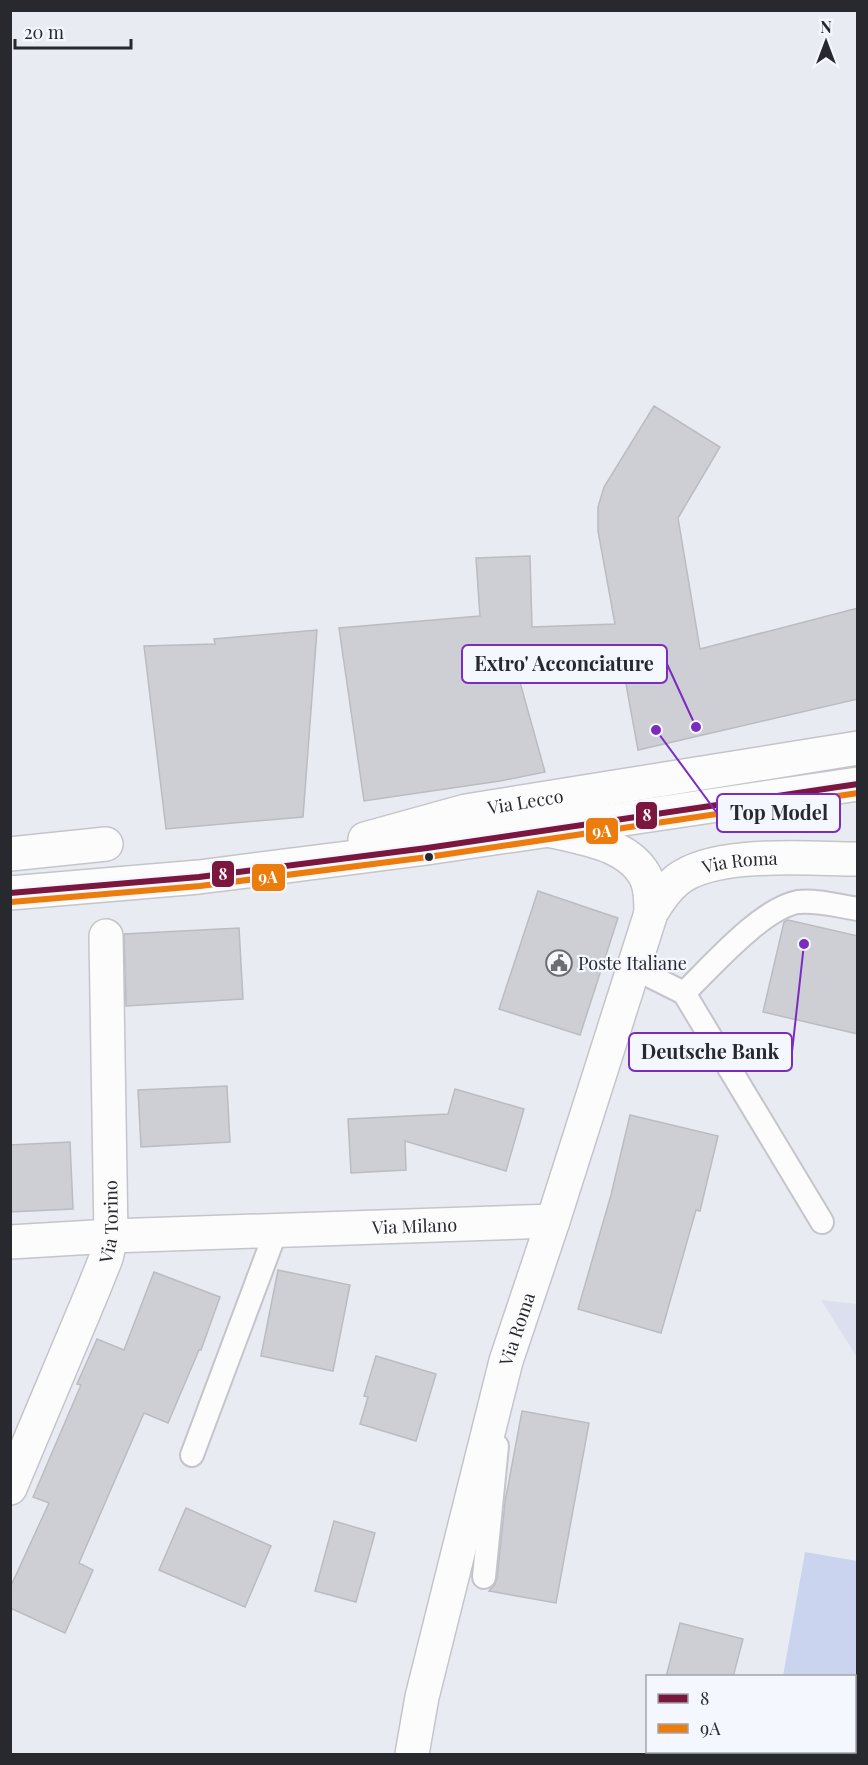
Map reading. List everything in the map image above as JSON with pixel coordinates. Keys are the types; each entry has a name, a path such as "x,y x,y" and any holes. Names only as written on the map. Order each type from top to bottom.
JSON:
{"street":[{"name":"Via Lecco","path":"199,877 342,845 466,811 858,748"},
{"name":"Via Lecco","path":"10,893 199,877 547,830 858,784"},
{"name":"Via Roma","path":"547,830 598,842 627,856 644,874 648,882 651,913"},
{"path":"10,854 106,844"},
{"name":"Via Roma","path":"412,1755 422,1697 506,1361 651,913 668,888 684,876 702,868 747,859 854,857"},
{"name":"Via Torino","path":"10,1488 94,1288 106,1258 111,1236 106,936"},
{"name":"Via Milano","path":"10,1242 111,1236 553,1221"}],"lane":[{"path":"684,993 744,933 768,915 797,902 823,902 858,909"},
{"path":"634,968 684,993 822,1221"},
{"path":"192,1455 276,1231"},
{"path":"484,1577 506,1361"}],"shaded area":[{"path":"821,1300 857,1304 857,1357"},
{"path":"805,1552 857,1561 857,1754 769,1754 856,1753 856,1675 783,1675"}],"building":[{"path":"654,406 720,447 678,518 700,649 858,608 858,699 638,750 622,662 516,668 545,772 364,801 339,628 480,616 476,558 530,556 532,627 615,624 598,531 598,507 604,487"},
{"path":"317,630 303,817 166,829 144,646 215,644 214,639"},
{"name":"Poste Italiane","path":"538,891 618,918 580,1035 499,1009"},
{"path":"788,920 858,936 858,1034 763,1012 784,922"},
{"path":"239,928 243,999 126,1006 124,934"},
{"path":"227,1086 230,1142 141,1147 138,1090"},
{"path":"455,1089 524,1109 506,1171 405,1141 406,1170 351,1173 348,1119 448,1114"},
{"path":"630,1115 718,1136 700,1211 696,1210 661,1333 578,1309 611,1195"},
{"path":"70,1142 73,1209 10,1212 10,1145"},
{"path":"278,1270 350,1285 333,1371 261,1356"},
{"path":"154,1272 220,1297 201,1350 199,1350 168,1423 144,1413 79,1563 93,1570 65,1633 10,1608 10,1588 49,1503 33,1497 81,1385 77,1384 97,1339 124,1350"},
{"path":"376,1356 436,1374 416,1441 360,1424 368,1397 364,1396"},
{"path":"522,1411 589,1423 556,1603 489,1591 497,1578 505,1502"},
{"path":"186,1508 271,1546 245,1607 159,1570"},
{"path":"334,1521 375,1533 356,1602 315,1591"},
{"path":"680,1623 743,1639 734,1675 667,1675"}],"transit line":[{"name":"8","path":"10,893 199,877 427,848 858,784"},
{"name":"9A","path":"11,902 200,886 428,857 858,793"}],"place":[{"name":"Extro' Acconciature","path":"696,727"},
{"name":"Top Model","path":"656,730"},
{"name":"Deutsche Bank","path":"804,944"},
{"name":"Poste Italiane","path":"559,963"}]}
